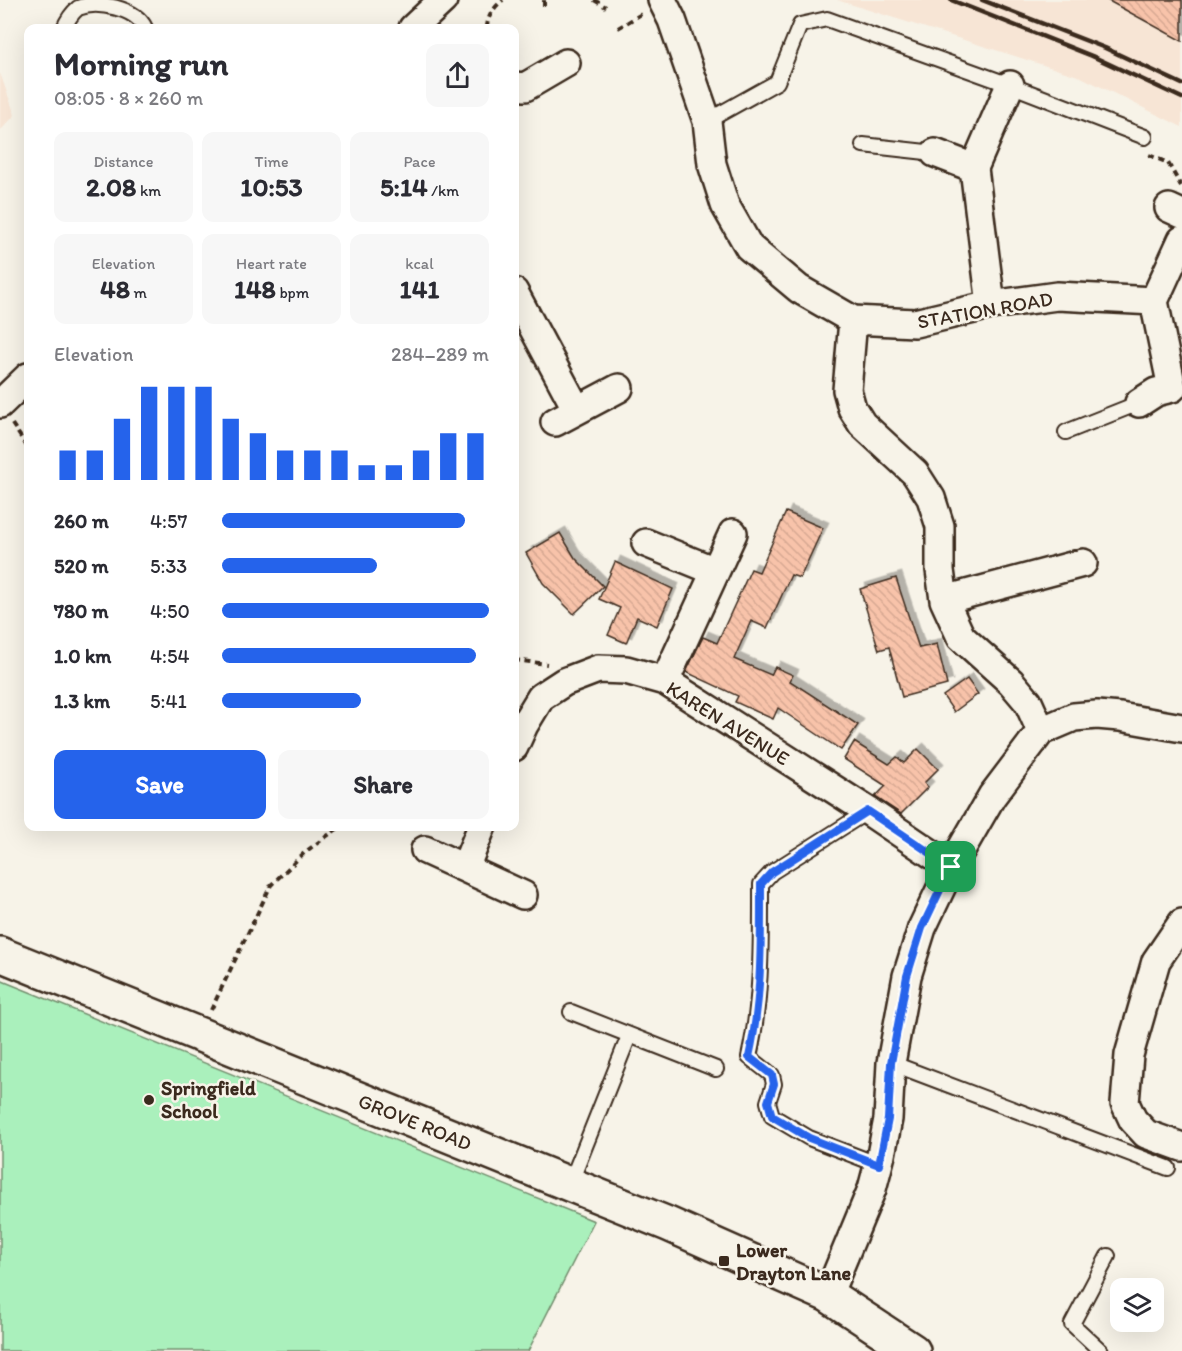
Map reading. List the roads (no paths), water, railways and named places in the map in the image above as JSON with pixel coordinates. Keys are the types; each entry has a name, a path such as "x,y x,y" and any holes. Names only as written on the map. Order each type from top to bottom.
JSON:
{"street":[{"path":"417,24 443,0"},
{"name":"STATION ROAD","path":"662,0 672,20 706,121 712,164 724,205 749,247 799,289 853,320 915,323 991,305 1057,296 1154,301"},
{"path":"519,86 525,87 566,63"},
{"path":"991,305 974,168 1010,85"},
{"path":"935,153 974,168"},
{"path":"1139,403 1156,392 1172,388 1154,301 1182,240"},
{"path":"519,304 566,416 619,388"},
{"path":"853,320 847,390 852,408 862,424 915,473 931,498 940,526 940,570 944,600 961,637 1011,682 1028,702 1041,731"},
{"path":"6,413 24,384"},
{"path":"664,681 733,533"},
{"path":"646,543 716,571"},
{"path":"944,600 1083,563"},
{"name":"KAREN AVENUE","path":"519,736 541,697 564,682 598,669 626,670 664,681 868,811 951,867"},
{"path":"914,1351 828,1295 872,1189 879,1165 888,1119 891,1063 907,976 922,928 951,867 992,796 1041,731 1074,717 1097,715 1182,728"},
{"path":"465,868 480,831"},
{"path":"425,850 523,895"},
{"path":"1175,1158 1133,1120 1125,1103 1129,1055 1156,961 1179,934"},
{"name":"GROVE ROAD","path":"0,954 668,1224 828,1295"}],"lane":[{"path":"66,24 70,15 79,7 93,3 111,4 123,8 134,14 143,24"},
{"path":"706,121 777,82 800,25 826,19 1010,85 1145,137"},
{"path":"862,144 935,153"},
{"path":"1066,432 1139,403"},
{"path":"868,811 772,872 761,884 761,976 749,1057 772,1075 774,1084 768,1102 772,1116 809,1138 879,1165"},
{"path":"571,1012 716,1069"},
{"path":"570,1184 629,1036"},
{"path":"891,1063 1175,1158"},
{"path":"1101,1351 1072,1324 1108,1256"}],"railway":[{"path":"951,0 1092,56 1182,98"},
{"path":"982,0 1105,48 1182,84"}],"place":[{"name":"Springfield School","path":"149,1100"},
{"name":"Lower Drayton Lane","path":"724,1261"}]}
